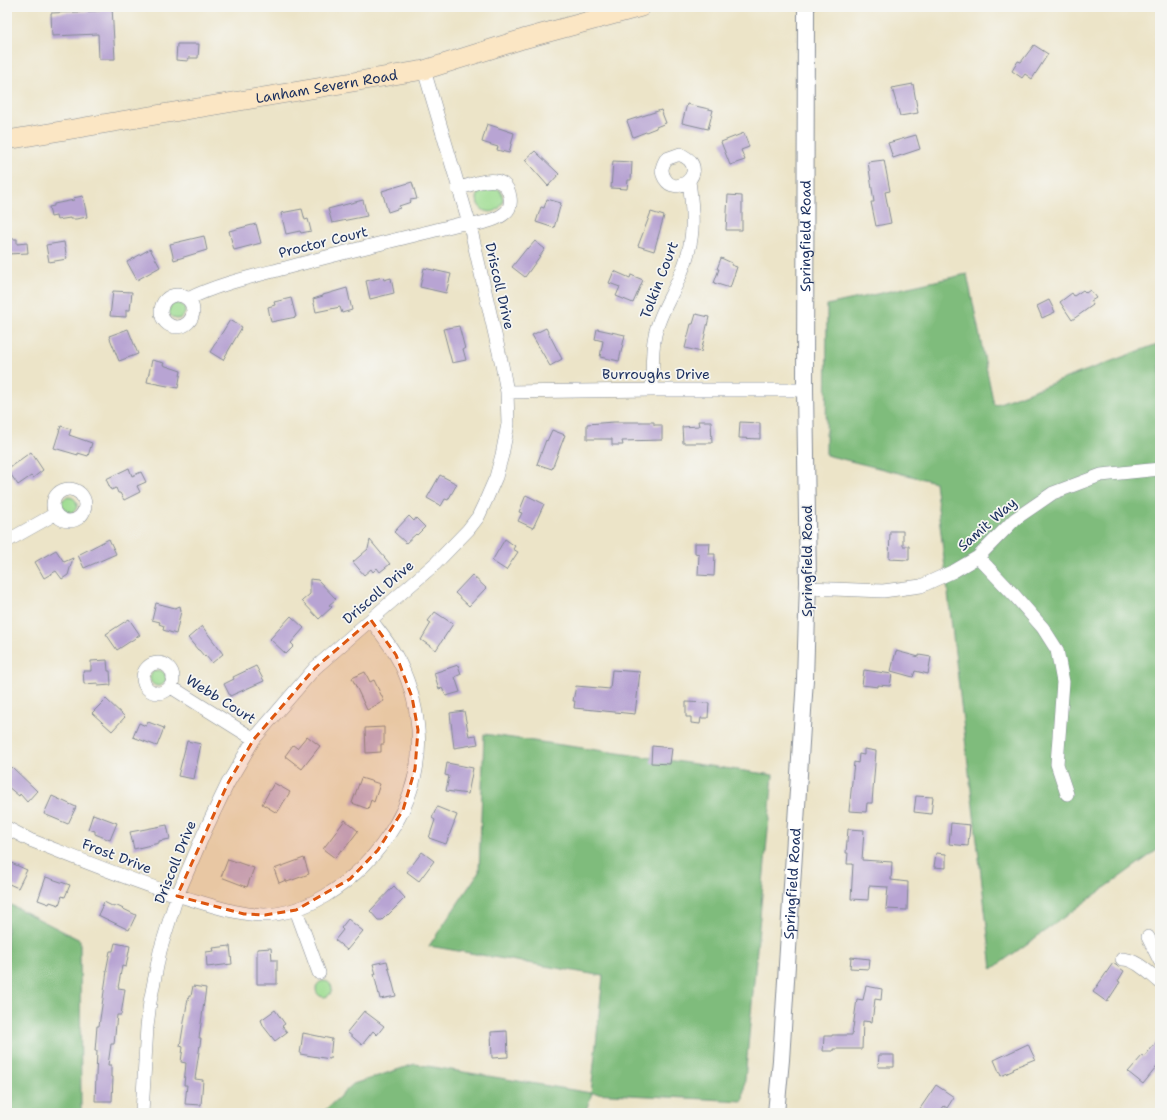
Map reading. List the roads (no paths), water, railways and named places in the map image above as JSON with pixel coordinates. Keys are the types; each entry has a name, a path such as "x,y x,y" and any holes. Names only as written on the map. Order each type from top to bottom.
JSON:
{"main road":[{"name":"Lanham Severn Road","path":"7,140 424,70 523,38 641,7"}],"street":[{"name":"Springfield Road","path":"776,1113 781,1060 805,679 808,588 805,390 806,7"},
{"name":"Driscoll Drive","path":"142,1113 145,1045 150,1002 160,951 177,896 204,833 228,783 254,739 316,668 372,620 454,545 478,516 496,477 502,455 508,424 507,392 493,324 469,224 424,70"},
{"name":"Proctor Court","path":"188,299 207,290 225,284 313,260 495,218 506,213 509,208 509,193 506,186 497,180 476,183 458,188"},
{"name":"Tolkin Court","path":"652,390 653,348 655,334 664,310 686,262 692,237 693,219 688,182"},
{"name":"Burroughs Drive","path":"507,392 805,390"},
{"name":"Samit Way","path":"808,588 883,591 921,586 954,571 978,557 1015,518 1053,493 1101,475 1160,469"},
{"path":"7,541 55,514"},
{"path":"978,557 1044,628 1057,650 1063,682 1057,764 1067,794"},
{"name":"Frost Drive","path":"7,828 30,840 177,896 244,914 265,915 296,910 334,890 350,879 366,863 391,832 403,810 415,770 418,730 412,696 396,655 372,620"},
{"name":"Webb Court","path":"171,687 254,739"},
{"path":"296,910 319,973"},
{"path":"1148,937 1160,961"},
{"path":"1122,959 1128,959 1134,962 1160,982"}]}
